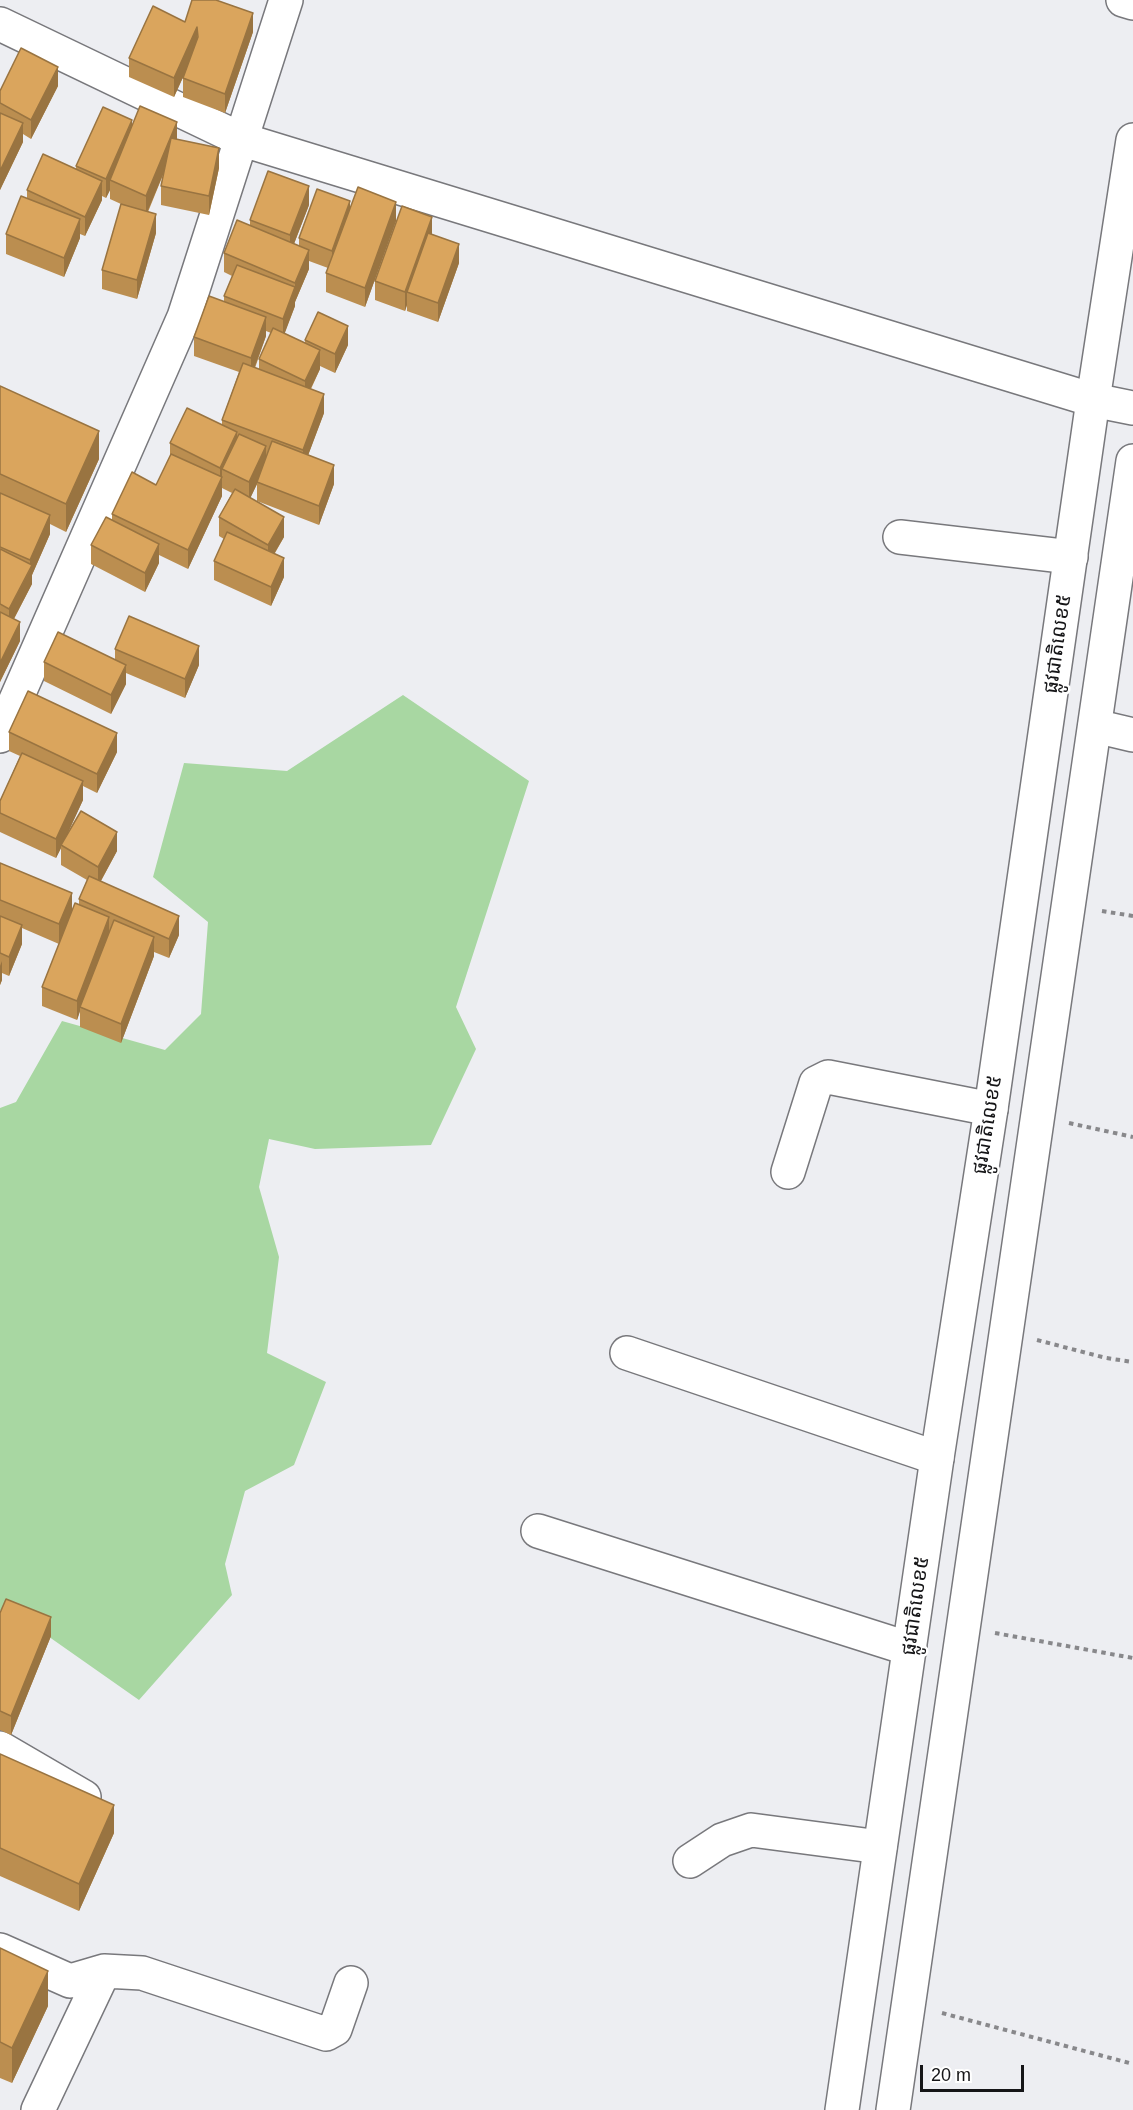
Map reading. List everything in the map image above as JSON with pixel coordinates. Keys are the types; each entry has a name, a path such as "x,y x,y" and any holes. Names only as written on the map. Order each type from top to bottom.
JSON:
{"main road":[{"path":"0,736 184,317 286,0"},
{"path":"1123,0 1133,3"},
{"path":"0,24 240,139 1093,400 1133,408"},
{"name":"ផ្លូវជាតិលេខ៥","path":"842,2110 1133,140"},
{"path":"893,2110 1095,726 1129,512 1133,462"},
{"path":"900,537 1071,557"},
{"path":"1095,726 1133,735"},
{"path":"788,1172 816,1083 828,1077 991,1109"},
{"path":"627,1353 937,1458"},
{"path":"538,1531 910,1649"},
{"path":"0,1748 110,1812"},
{"path":"690,1861 722,1840 751,1830 880,1847"},
{"path":"0,1950 70,1981 104,1971 142,1973 326,2034 335,2029 351,1983"},
{"path":"39,2110 104,1971"}],"path":[{"path":"1038,1117 1133,1137"},
{"path":"1007,1332 1106,1358 1133,1362"},
{"path":"964,1628 1133,1658"},
{"path":"910,2004 987,2027 1133,2064"}],"green space":[{"path":"403,695 529,781 456,1007 476,1049 431,1145 315,1149 269,1139 259,1187 279,1257 267,1353 326,1382 294,1465 245,1491 225,1564 232,1595 139,1700 25,1620 0,1610 0,1108 16,1102 62,1021 165,1050 201,1014 208,922 153,877 184,763 287,771"}],"building":[{"path":"192,0 216,0 253,13 225,94 183,78 198,37 197,27 174,78 129,58 153,6 185,22"},
{"path":"21,48 58,67 31,120 0,103 0,91"},
{"path":"140,106 177,122 146,196 110,180"},
{"path":"103,107 132,120 106,179 76,166"},
{"path":"0,113 23,123 0,171"},
{"path":"171,138 219,148 209,196 161,186"},
{"path":"43,154 102,181 85,217 27,190"},
{"path":"268,171 309,186 290,235 250,220"},
{"path":"358,187 396,202 365,288 326,273"},
{"path":"317,189 350,201 332,251 299,238"},
{"path":"21,196 80,219 64,258 6,234"},
{"path":"121,204 156,214 137,280 102,270"},
{"path":"402,206 432,217 405,292 375,281"},
{"path":"237,220 309,250 295,283 224,253"},
{"path":"428,233 459,244 438,303 407,292"},
{"path":"237,265 295,287 283,319 224,296"},
{"path":"209,296 266,317 251,358 194,337"},
{"path":"318,312 348,326 335,354 305,340"},
{"path":"273,328 320,350 305,381 259,359"},
{"path":"243,363 324,394 303,450 222,420"},
{"path":"0,386 99,431 66,504 0,474"},
{"path":"187,408 237,432 220,468 170,443"},
{"path":"239,434 266,446 249,482 222,469"},
{"path":"272,441 334,465 319,506 257,482"},
{"path":"171,454 222,477 188,550 112,514 132,472 156,485"},
{"path":"235,489 284,517 268,545 219,517"},
{"path":"0,493 50,515 30,560 0,547"},
{"path":"106,517 159,544 145,573 91,545"},
{"path":"227,532 284,558 271,587 214,561"},
{"path":"0,549 32,565 9,609 0,604"},
{"path":"0,612 20,622 0,663"},
{"path":"129,616 199,646 185,679 115,649"},
{"path":"58,632 126,665 111,695 44,662"},
{"path":"28,691 117,733 97,774 9,732"},
{"path":"22,753 83,781 56,839 0,813 0,801"},
{"path":"81,811 117,832 98,867 61,845"},
{"path":"0,863 72,893 59,924 0,900"},
{"path":"89,876 179,916 169,939 79,899"},
{"path":"75,903 109,917 77,1001 42,987"},
{"path":"0,916 22,925 9,957 0,953"},
{"path":"114,920 154,937 121,1024 80,1007"},
{"path":"6,1599 51,1617 11,1716 0,1711 0,1613"},
{"path":"0,1754 114,1805 79,1884 0,1848"},
{"path":"0,1948 48,1971 12,2048 0,2042"}]}
